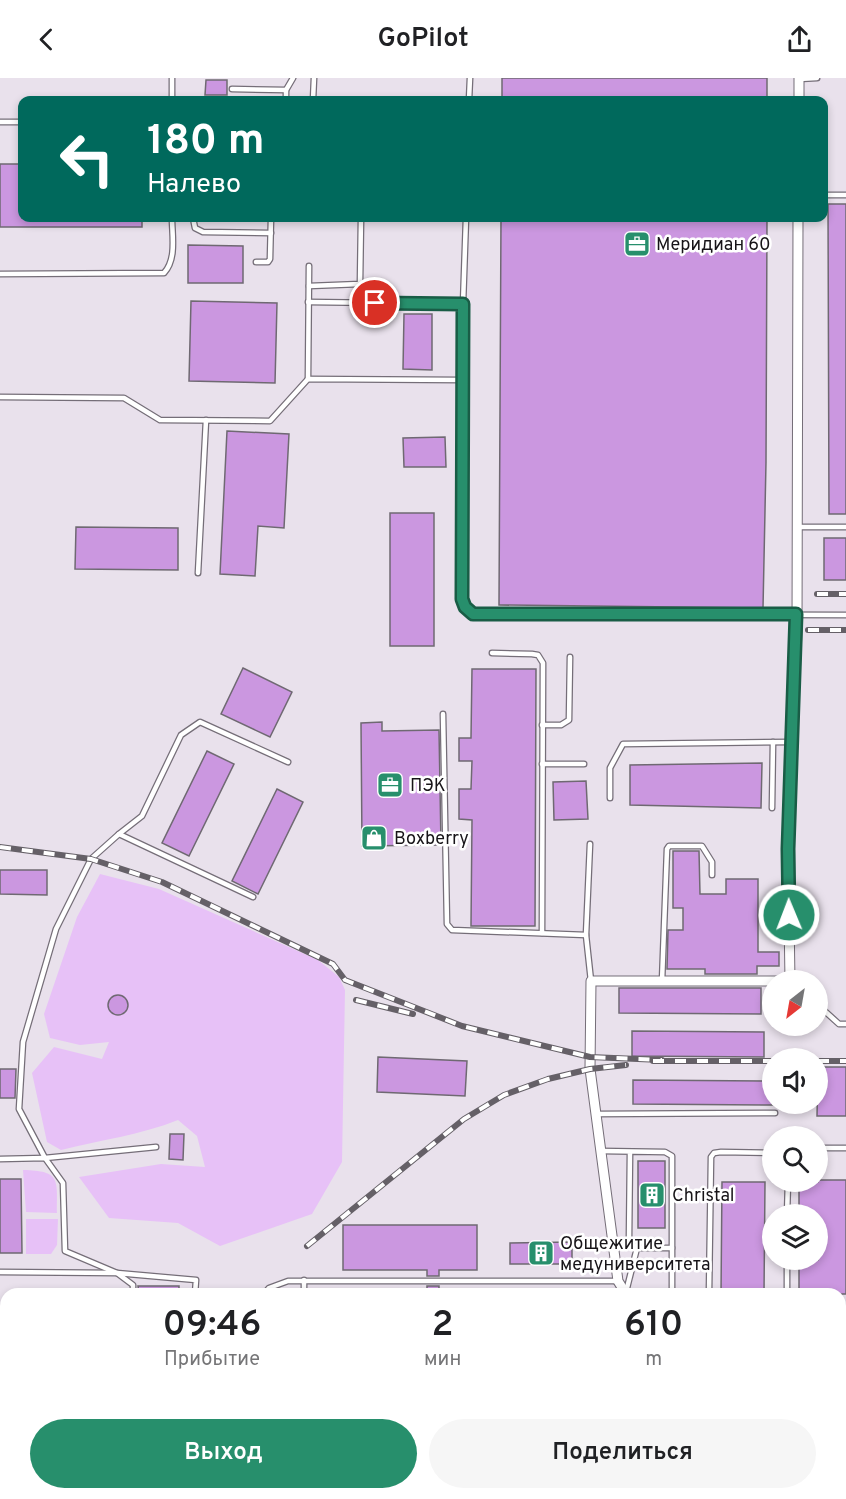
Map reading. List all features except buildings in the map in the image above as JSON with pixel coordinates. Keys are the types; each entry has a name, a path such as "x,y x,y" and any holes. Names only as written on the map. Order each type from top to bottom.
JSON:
{"street":[{"path":"799,79 799,96"},
{"path":"790,970 788,849 796,614 798,222"},
{"path":"622,1288 618,1281 590,1069 591,981 762,981"}],"lane":[{"path":"172,78 172,96"},
{"path":"286,96 286,90 293,78"},
{"path":"313,96 314,78"},
{"path":"469,96 470,78"},
{"path":"799,79 817,78"},
{"path":"232,89 286,90"},
{"path":"0,122 18,122"},
{"path":"828,195 846,195"},
{"path":"0,274 165,273 170,267 172,258 172,222"},
{"path":"194,222 198,231 271,233"},
{"path":"256,262 268,262 270,259 272,222"},
{"path":"309,286 360,284 361,222"},
{"path":"466,222 463,304 462,599 465,607 473,614 846,615"},
{"path":"0,397 124,398 160,420 270,421 308,379 309,266"},
{"path":"308,302 463,304"},
{"path":"308,379 463,380"},
{"path":"198,573 206,420"},
{"path":"797,527 846,527"},
{"path":"492,653 532,654 542,659 542,933"},
{"path":"542,725 561,725 568,720 570,657"},
{"path":"443,714 447,924 452,930 586,935"},
{"path":"133,1288 133,1285 117,1273 65,1251 63,1183 45,1158 19,1109 23,1042 56,929 91,859 142,816 182,735 200,722 288,762"},
{"path":"772,808 773,742"},
{"path":"610,798 610,768 623,744 792,742"},
{"path":"542,764 584,764"},
{"path":"119,834 253,897"},
{"path":"590,844 586,935 591,981"},
{"path":"662,981 667,849 675,845 702,846 712,862 712,875"},
{"path":"828,1014 838,1024 846,1024"},
{"path":"596,1114 762,1113"},
{"path":"0,1159 45,1158 156,1146"},
{"path":"828,1148 846,1148"},
{"path":"601,1151 665,1152 672,1156 672,1288"},
{"path":"630,1152 629,1240 637,1248 672,1248"},
{"path":"709,1288 711,1157 714,1153 721,1152 762,1153"},
{"path":"627,1288 637,1248"},
{"path":"787,1270 787,1288"},
{"path":"0,1272 117,1273 196,1280 195,1288"},
{"path":"269,1288 288,1281 304,1280 618,1281"},
{"path":"304,1280 304,1288"}],"shaded area":[{"path":"100,874 159,889 318,960 339,977 345,990 342,1162 312,1214 220,1246 178,1223 109,1218 79,1177 161,1164 205,1167 197,1136 178,1120 135,1133 61,1150 47,1142 32,1073 54,1047 102,1059 109,1042 80,1045 50,1038 44,1014 77,917"},
{"path":"23,1170 44,1172 54,1179 57,1192 57,1213 26,1212"},
{"path":"26,1219 58,1219 57,1245 51,1254 26,1254"}],"railway":[{"path":"817,594 846,594"},
{"path":"808,630 846,630"},
{"path":"0,847 91,859 162,882 333,964 345,980 462,1026 590,1057 662,1060"},
{"path":"356,1000 413,1014"},
{"path":"653,1061 762,1061"},
{"path":"828,1061 846,1061"},
{"path":"307,1246 464,1119 504,1095 548,1079 590,1069 626,1065"}],"place":[{"name":"Меридиан 60","path":"637,244"},
{"name":"ПЭК","path":"390,785"},
{"name":"Boxberry","path":"374,838"},
{"name":"Christal","path":"652,1195"},
{"name":"Общежитие медуниверситета","path":"541,1253"}],"route":[{"path":"375,303 463,304 462,599 465,607 473,614 796,614 788,849 789,915"}]}
